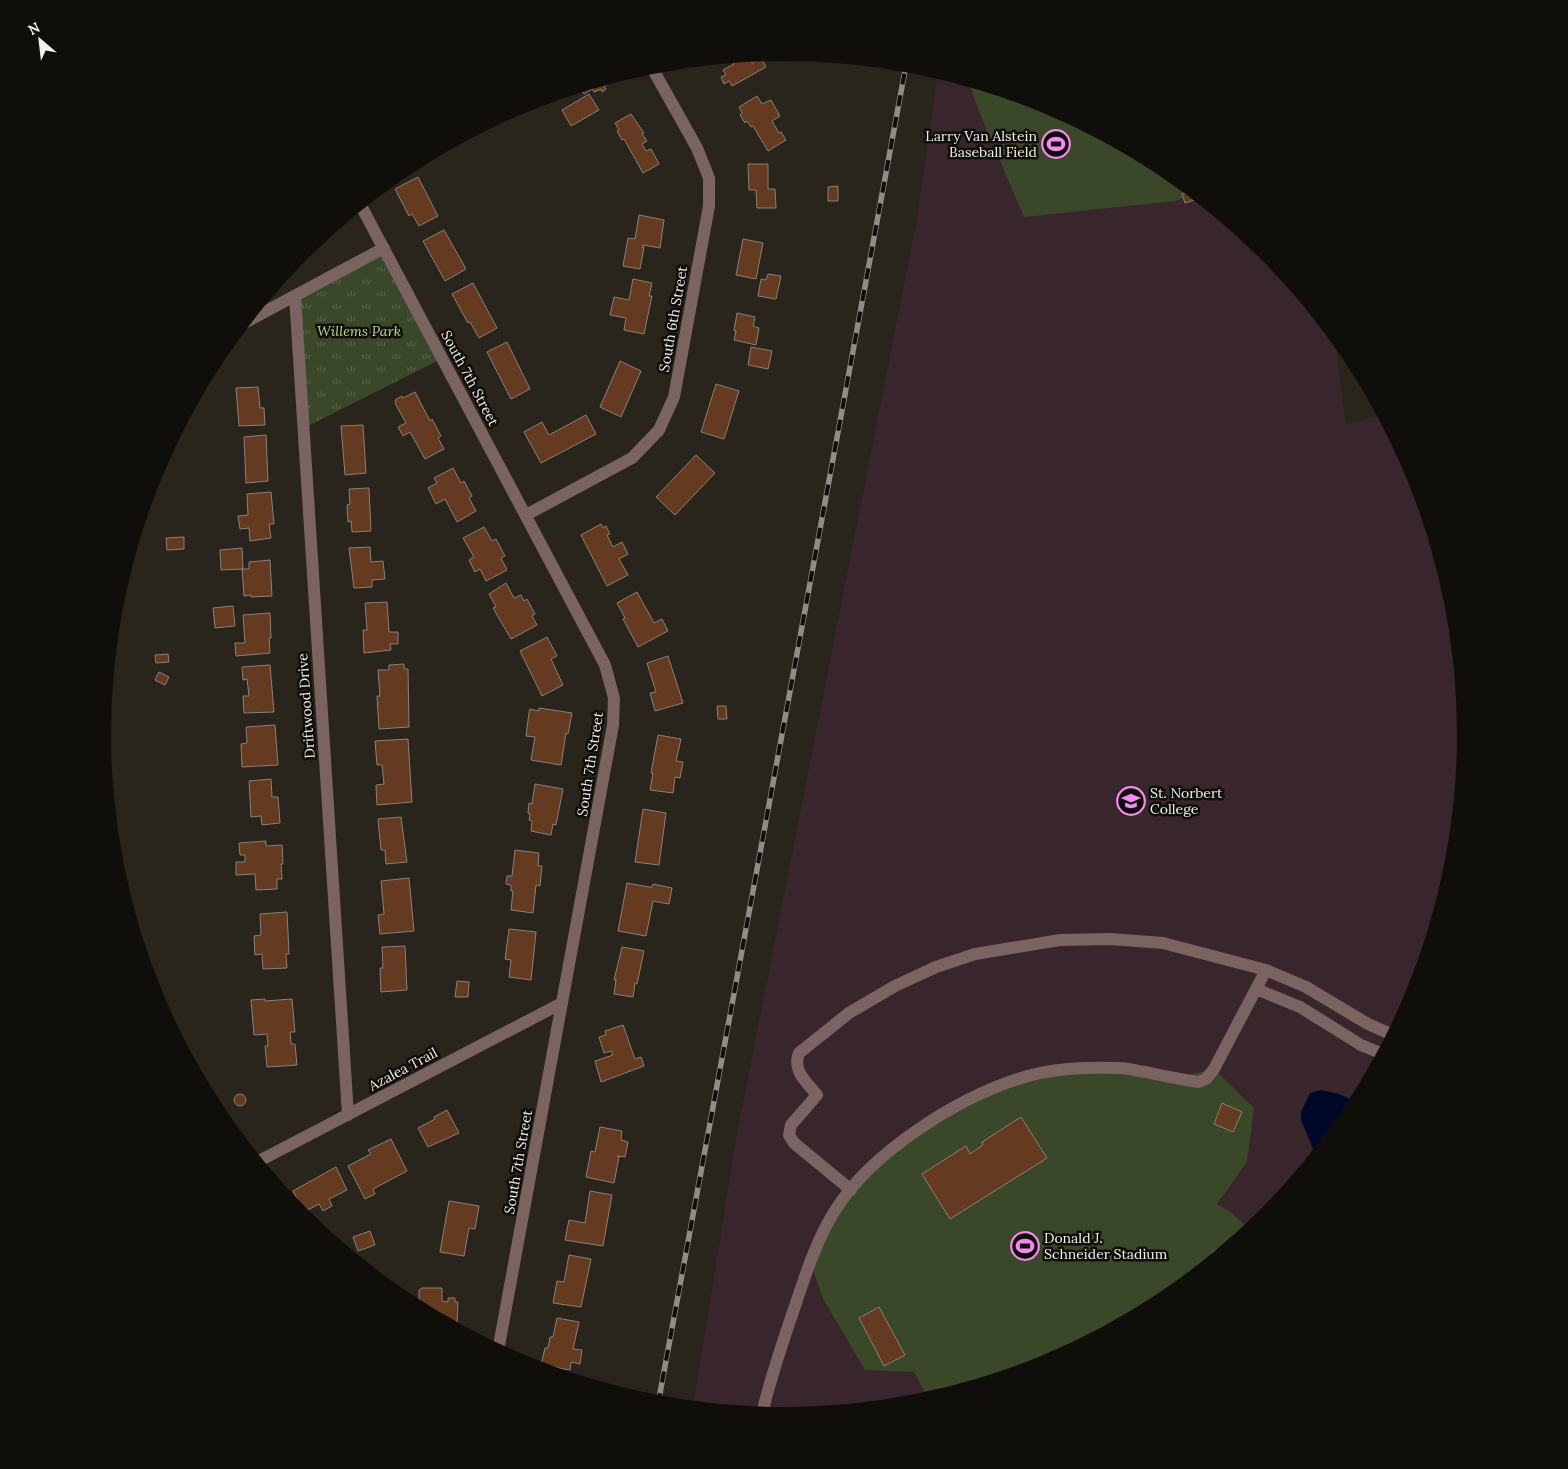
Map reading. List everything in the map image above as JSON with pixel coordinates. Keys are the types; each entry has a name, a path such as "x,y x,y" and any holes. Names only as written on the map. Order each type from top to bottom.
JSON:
{"street":[{"name":"South 6th Street","path":"526,515 632,458 659,430 674,397 709,206 709,178 697,148 654,74"},
{"name":"South 7th Street","path":"363,209 605,665 614,698 613,725 499,1344"},
{"path":"258,316 384,248"},
{"name":"Driftwood Drive","path":"295,296 348,1114"},
{"path":"851,1190 794,1142 789,1135 791,1125 817,1095 797,1070 795,1061 799,1053 849,1013 895,986 936,967 976,954 1060,940 1110,939 1163,943 1266,970 1306,987 1368,1024 1388,1033"},
{"path":"764,1407 781,1347 810,1261 836,1209 860,1178 892,1150 944,1113 978,1096 1018,1079 1050,1071 1122,1068 1198,1082 1206,1079 1214,1069 1266,970"},
{"path":"1256,989 1300,1007 1361,1045 1377,1052"},
{"name":"Azalea Trail","path":"262,1159 562,1003"}],"shaded area":[{"name":"St. Norbert College","path":"937,79 1000,97 1042,112 1121,151 1194,200 1228,228 1260,258 1318,325 1336,349 1346,425 1377,416 1406,477 1422,518 1434,560 1444,603 1456,690 1456,779 1444,866 1422,951 1406,992 1388,1032 1344,1109 1290,1178 1260,1211 1194,1269 1121,1318 1082,1338 1042,1357 958,1385 872,1402 828,1406 784,1408 694,1402 737,1134 917,219"}],"green space":[{"name":"Larry Van Alstein Baseball Field","path":"971,88 1042,112 1121,151 1189,196 1175,201 1024,217"},
{"name":"Willems Park","path":"384,248 443,358 304,428 295,296"},
{"name":"Donald J. Schneider Stadium","path":"1098,1068 1175,1078 1214,1069 1254,1108 1247,1162 1217,1204 1231,1212 1245,1225 1194,1269 1158,1294 1121,1318 1042,1357 958,1385 925,1393 914,1372 865,1370 823,1299 810,1261 836,1209 892,1150 956,1107 1031,1076"}],"water":[{"path":"1321,1090 1350,1099 1313,1150 1301,1120 1301,1112 1310,1093"}],"building":[{"path":"763,62 766,67 732,86 729,81 724,84 721,77 726,75 723,70 734,64"},
{"path":"605,86 606,89 602,92 601,89 594,92 592,89"},
{"path":"589,94 599,110 571,126 562,110"},
{"path":"757,96 762,104 771,100 780,116 772,121 786,140 768,151 753,126 751,127 747,121 745,123 740,115 742,113 739,107"},
{"path":"631,114 647,141 642,144 646,151 651,149 659,164 643,173 624,139 622,140 615,123"},
{"path":"748,164 768,164 768,189 775,189 776,208 757,208 756,190 749,190"},
{"path":"418,177 438,216 419,226 412,214 409,216 395,189"},
{"path":"838,186 838,201 828,201 828,187"},
{"path":"1184,193 1194,200 1185,203 1182,194"},
{"path":"639,215 664,220 660,248 643,245 640,269 623,266 628,238 635,239"},
{"path":"444,230 466,269 445,281 423,241"},
{"path":"743,239 763,243 756,279 736,275"},
{"path":"768,274 781,276 776,299 758,296 761,279 766,280"},
{"path":"633,279 652,283 649,296 652,296 644,334 624,330 626,318 610,315 614,297 629,300"},
{"path":"473,283 497,328 479,338 470,322 468,323 452,294"},
{"path":"737,313 755,317 753,326 759,328 756,345 734,340"},
{"path":"507,342 530,389 511,399 487,352"},
{"path":"751,347 772,351 768,369 748,365"},
{"path":"620,361 641,371 621,417 600,407"},
{"path":"716,384 739,391 724,439 701,432"},
{"path":"258,387 260,408 264,408 265,425 239,426 236,388"},
{"path":"415,392 430,421 432,419 441,436 438,438 444,449 425,459 410,432 403,436 398,427 406,423 395,400"},
{"path":"586,415 596,434 541,463 524,432 542,422 549,435"},
{"path":"363,425 366,473 345,475 341,426"},
{"path":"266,435 268,481 246,483 244,437"},
{"path":"696,455 715,473 675,515 656,497"},
{"path":"453,468 461,483 464,481 472,496 469,498 476,511 457,522 445,499 436,504 428,488 437,483 434,478"},
{"path":"369,488 371,531 352,532 351,521 348,522 347,505 350,504 349,489"},
{"path":"271,492 274,524 269,524 271,538 250,541 249,528 240,529 238,516 248,515 247,494"},
{"path":"601,524 603,528 606,526 610,534 607,535 613,547 622,542 628,554 619,559 628,575 607,586 581,535"},
{"path":"484,527 492,541 496,539 505,556 501,558 507,570 486,581 480,569 475,572 469,560 474,557 463,538"},
{"path":"184,537 184,549 167,550 166,538"},
{"path":"370,547 371,562 383,561 385,579 372,580 372,587 354,588 349,548"},
{"path":"242,548 243,569 221,570 220,550"},
{"path":"270,560 272,596 244,596 242,569 249,569 249,562"},
{"path":"506,583 514,598 521,595 524,601 527,599 535,614 532,616 537,625 511,639 493,608 496,607 489,594"},
{"path":"637,592 654,623 662,619 668,631 638,647 617,603"},
{"path":"387,602 389,632 398,632 398,644 390,644 391,650 364,653 363,630 367,630 365,603"},
{"path":"233,606 235,626 215,628 213,608"},
{"path":"270,613 270,653 236,656 235,643 245,643 243,615"},
{"path":"547,637 557,656 551,659 563,685 542,696 520,651"},
{"path":"168,654 169,662 156,663 155,655"},
{"path":"668,656 683,703 655,711 650,693 656,692 647,663"},
{"path":"404,664 404,669 408,669 409,727 379,729 377,696 380,696 378,670 389,670 389,665"},
{"path":"270,665 274,712 244,713 243,696 249,696 247,679 243,680 242,667"},
{"path":"159,672 169,677 165,685 155,680"},
{"path":"717,706 726,706 727,719 718,719"},
{"path":"539,708 572,713 568,734 566,733 561,765 531,760 535,737 526,736 529,713 530,709 539,711"},
{"path":"275,725 278,765 242,767 241,744 247,743 246,727"},
{"path":"658,735 681,739 676,761 683,762 680,778 675,777 673,793 650,790"},
{"path":"408,739 412,802 377,805 376,785 384,784 382,765 377,765 375,741"},
{"path":"271,779 272,797 278,797 280,823 262,825 261,816 251,817 249,781"},
{"path":"535,784 563,789 556,825 553,824 551,835 531,831 532,821 529,820 530,814 528,813 529,803 532,804"},
{"path":"643,809 666,813 659,865 635,862"},
{"path":"401,817 407,862 386,864 385,850 381,850 378,819"},
{"path":"266,841 266,846 282,845 282,879 277,879 277,889 256,890 255,874 236,875 236,862 245,862 245,855 240,855 239,843"},
{"path":"515,850 539,853 538,866 542,866 540,886 536,885 533,913 511,910 513,891 511,891 511,885 506,884 507,876 512,876"},
{"path":"409,878 414,931 380,934 378,915 384,914 381,881"},
{"path":"627,883 649,887 652,887 653,884 672,888 669,904 653,901 646,936 618,931"},
{"path":"287,912 289,954 286,954 287,968 263,969 262,954 255,955 254,936 261,935 260,914"},
{"path":"509,929 536,932 531,980 509,977 511,960 505,959"},
{"path":"405,946 407,990 381,992 380,968 383,968 382,947"},
{"path":"622,947 644,951 633,997 614,994 616,980 614,980"},
{"path":"457,981 469,982 468,997 455,997"},
{"path":"265,999 265,1001 292,999 295,1032 290,1032 291,1044 295,1044 297,1065 267,1067 265,1046 268,1046 267,1034 254,1035 251,1000"},
{"path":"623,1025 635,1059 641,1057 644,1066 601,1082 595,1061 613,1055 611,1051 604,1053 599,1037 606,1035 605,1031"},
{"path":"238,1094 242,1094 246,1100 242,1106 238,1106 234,1102 234,1098"},
{"path":"1222,1103 1242,1112 1233,1132 1214,1124"},
{"path":"447,1110 459,1133 428,1147 418,1128"},
{"path":"1021,1117 1047,1158 950,1219 922,1174 966,1146 970,1154 983,1145 982,1142"},
{"path":"600,1127 622,1131 621,1140 628,1142 625,1157 617,1156 619,1157 614,1183 586,1177 591,1151 595,1152"},
{"path":"391,1139 407,1171 373,1189 375,1194 365,1199 348,1166 371,1154 368,1150"},
{"path":"336,1167 347,1190 329,1199 332,1206 323,1211 319,1204 307,1210 293,1191"},
{"path":"590,1191 612,1195 603,1246 565,1240 569,1220 585,1223"},
{"path":"449,1201 479,1206 475,1229 469,1228 464,1256 440,1252"},
{"path":"370,1231 375,1245 358,1251 353,1237"},
{"path":"569,1255 591,1259 581,1307 553,1303 557,1281 564,1282"},
{"path":"422,1288 442,1288 442,1301 448,1302 448,1298 455,1298 455,1302 458,1302 457,1323 419,1300 419,1290"},
{"path":"879,1307 905,1355 884,1366 859,1318"},
{"path":"557,1318 579,1322 573,1349 582,1350 580,1364 571,1362 570,1370 542,1363 545,1348 548,1348 550,1337 553,1337"}],"railway":[{"path":"659,1396 905,72"}],"place":[{"name":"Larry Van Alstein Baseball Field","path":"1056,144"},
{"name":"St. Norbert College","path":"1131,801"},
{"name":"Donald J. Schneider Stadium","path":"1025,1246"}]}
